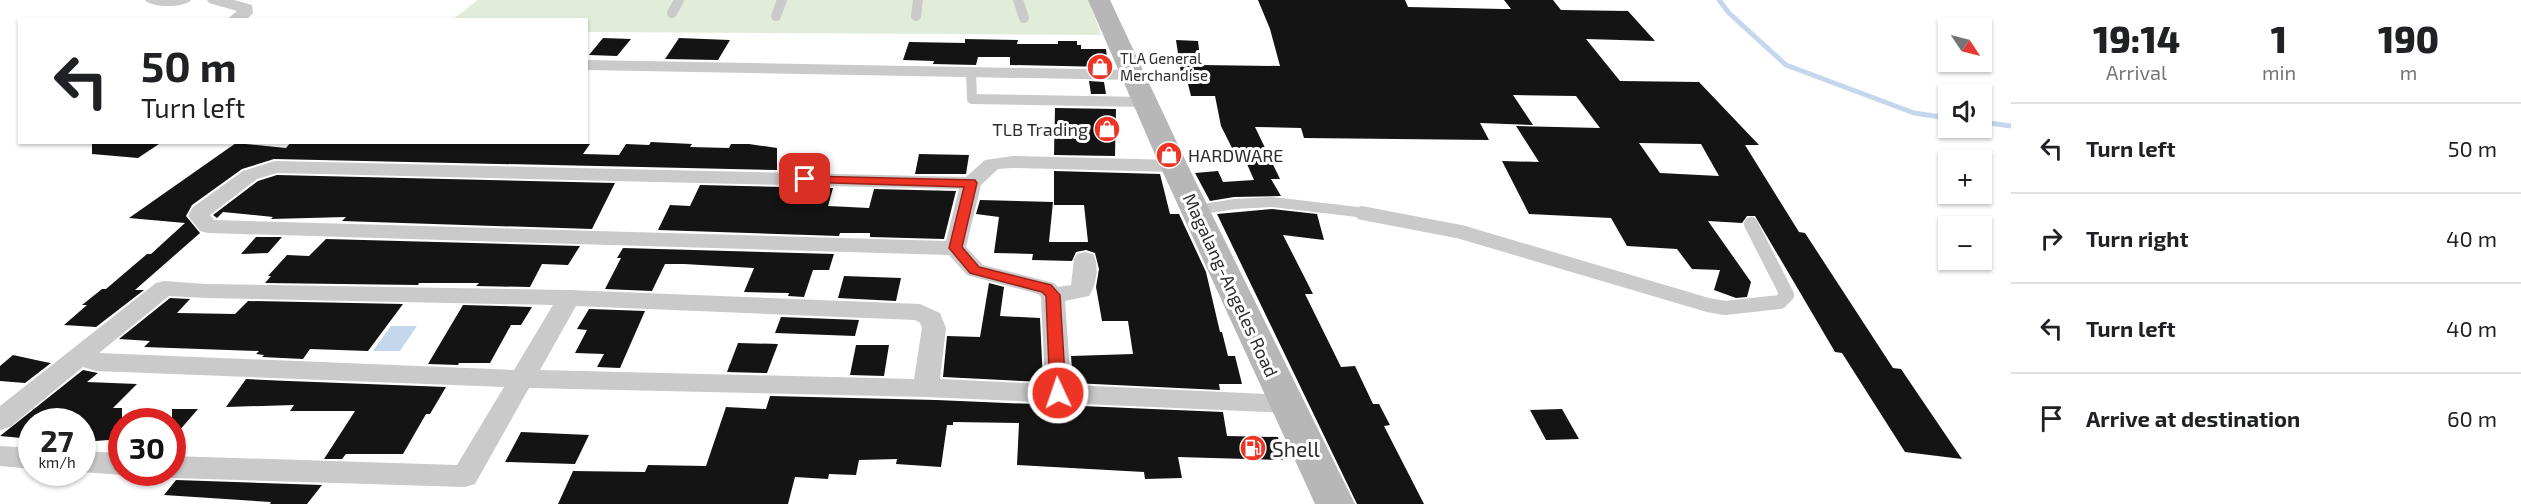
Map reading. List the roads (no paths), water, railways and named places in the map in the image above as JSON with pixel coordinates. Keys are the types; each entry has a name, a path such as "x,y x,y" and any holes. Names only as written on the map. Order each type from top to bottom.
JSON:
{"main road":[{"name":"Magalang-Angeles Road","path":"1100,0 1174,166 1197,210 1335,504"}],"street":[{"path":"153,0 183,0"},
{"path":"215,0 246,8 245,13 237,18"},
{"path":"588,65 971,72 1140,89"},
{"path":"955,248 971,183 992,164 1013,162 1174,166"},
{"path":"971,183 275,167 250,175 201,212 199,216 208,226 955,248 975,270 1046,288 1053,295 1058,393"},
{"path":"1053,295 1081,291 1085,259"},
{"path":"0,420 164,288 218,292 569,298 920,312 930,319 933,328 926,388"},
{"path":"186,466 465,476 569,298"},
{"path":"79,356 96,362 520,379 926,388 1287,404"},
{"path":"0,456 18,458"}],"lane":[{"path":"672,13 679,0"},
{"path":"776,16 782,0"},
{"path":"916,16 918,0"},
{"path":"1018,0 1024,18"},
{"path":"971,72 972,99 1140,89"},
{"path":"1197,210 1235,204 1272,202 1381,215 1461,232 1708,305 1725,308 1780,303 1787,296 1750,224"}],"water":[{"path":"391,326 417,326 400,351 373,351"}],"waterway":[{"path":"1719,0 1729,13 1786,65 1914,113 1938,117"},
{"path":"1992,123 2011,126"}],"place":[{"name":"TLA General Merchandise","path":"1100,67"},
{"name":"TLB Trading","path":"1107,129"},
{"name":"HARDWARE","path":"1169,155"},
{"name":"Shell","path":"1253,448"}]}
